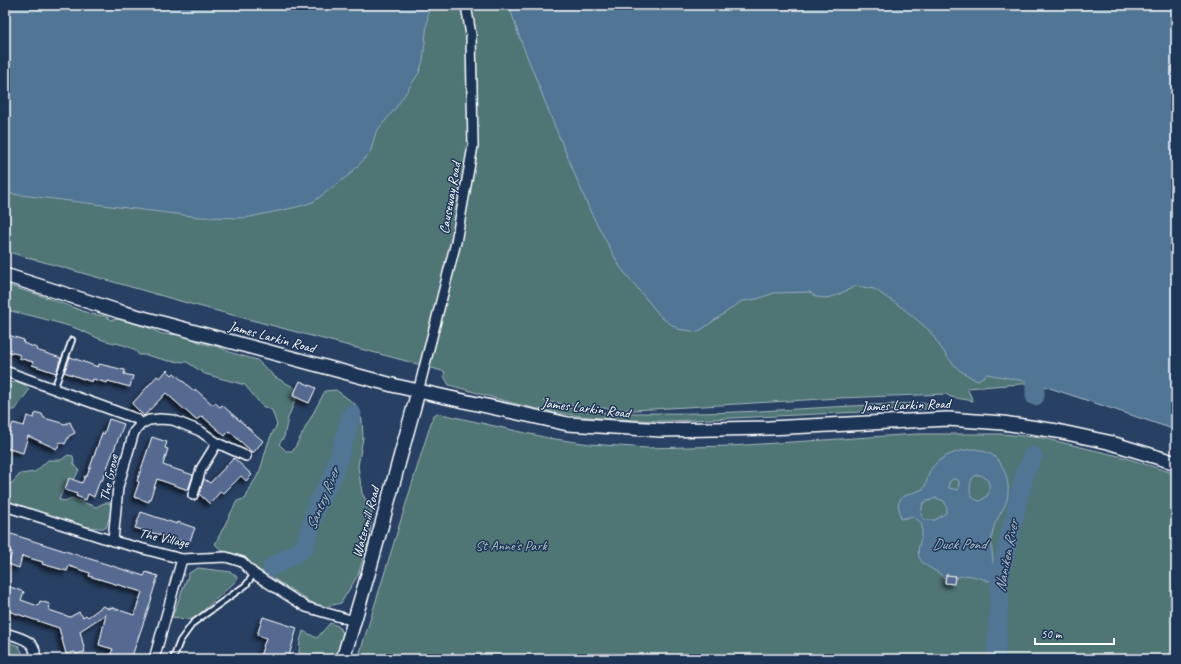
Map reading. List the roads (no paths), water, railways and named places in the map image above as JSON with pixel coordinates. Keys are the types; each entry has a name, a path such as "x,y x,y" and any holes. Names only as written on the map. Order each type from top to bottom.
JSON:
{"main road":[{"name":"James Larkin Road","path":"5,275 121,312 418,392 544,420 629,430 762,428 948,419 1003,423 1057,431 1108,442 1176,463"},
{"name":"Watermill Road","path":"343,659 418,392"}],"street":[{"name":"Causeway Road","path":"418,392 456,242 473,146 470,35 466,5"},
{"path":"5,371 137,419 141,424 149,420 172,420 200,432 217,443 246,456"},
{"name":"The Grove","path":"113,541 118,487 134,432 141,424"},
{"path":"193,495 202,470 217,443"},
{"name":"The Village","path":"5,506 113,541 182,560 226,557 242,562 254,574 306,607 354,621"},
{"path":"154,659 182,560"},
{"path":"5,633 32,644 35,649 34,659"}],"lane":[{"path":"54,390 72,340"},
{"path":"173,659 180,641 193,623 246,585 254,574"}],"water":[{"path":"5,5 429,5 423,61 419,73 395,109 376,132 370,153 349,175 313,202 297,207 245,218 200,217 5,193"},
{"path":"509,5 1176,5 1176,430 1035,383 987,374 977,381 959,370 948,358 929,330 904,309 874,289 856,286 835,296 826,298 816,297 810,292 774,293 757,299 742,301 698,332 678,329 662,318 620,267 590,211 519,36"},
{"name":"Duck Pond","path":"976,449 994,456 1000,463 1008,482 1008,495 993,532 993,576 992,580 988,581 967,576 955,579 955,576 946,575 945,579 922,562 918,553 922,533 921,523 913,516 901,519 898,504 902,497 923,489 930,471 944,457 956,452","holes":["976,475 981,475 988,481 989,493 980,501 971,496 970,486 972,479","953,479 957,479 959,482 958,490 949,488 949,482","936,498 944,501 947,508 946,513 935,520 924,520 921,514 923,503"]}],"waterway":[{"name":"Naniken River","path":"1035,383 1035,396"},
{"name":"Santry River","path":"272,567 304,548 318,503 333,476 352,414"},
{"name":"Naniken River","path":"995,659 1000,575 1025,473 1033,456"}],"park label":[{"name":"St Anne's Park","path":"511,545"}]}
